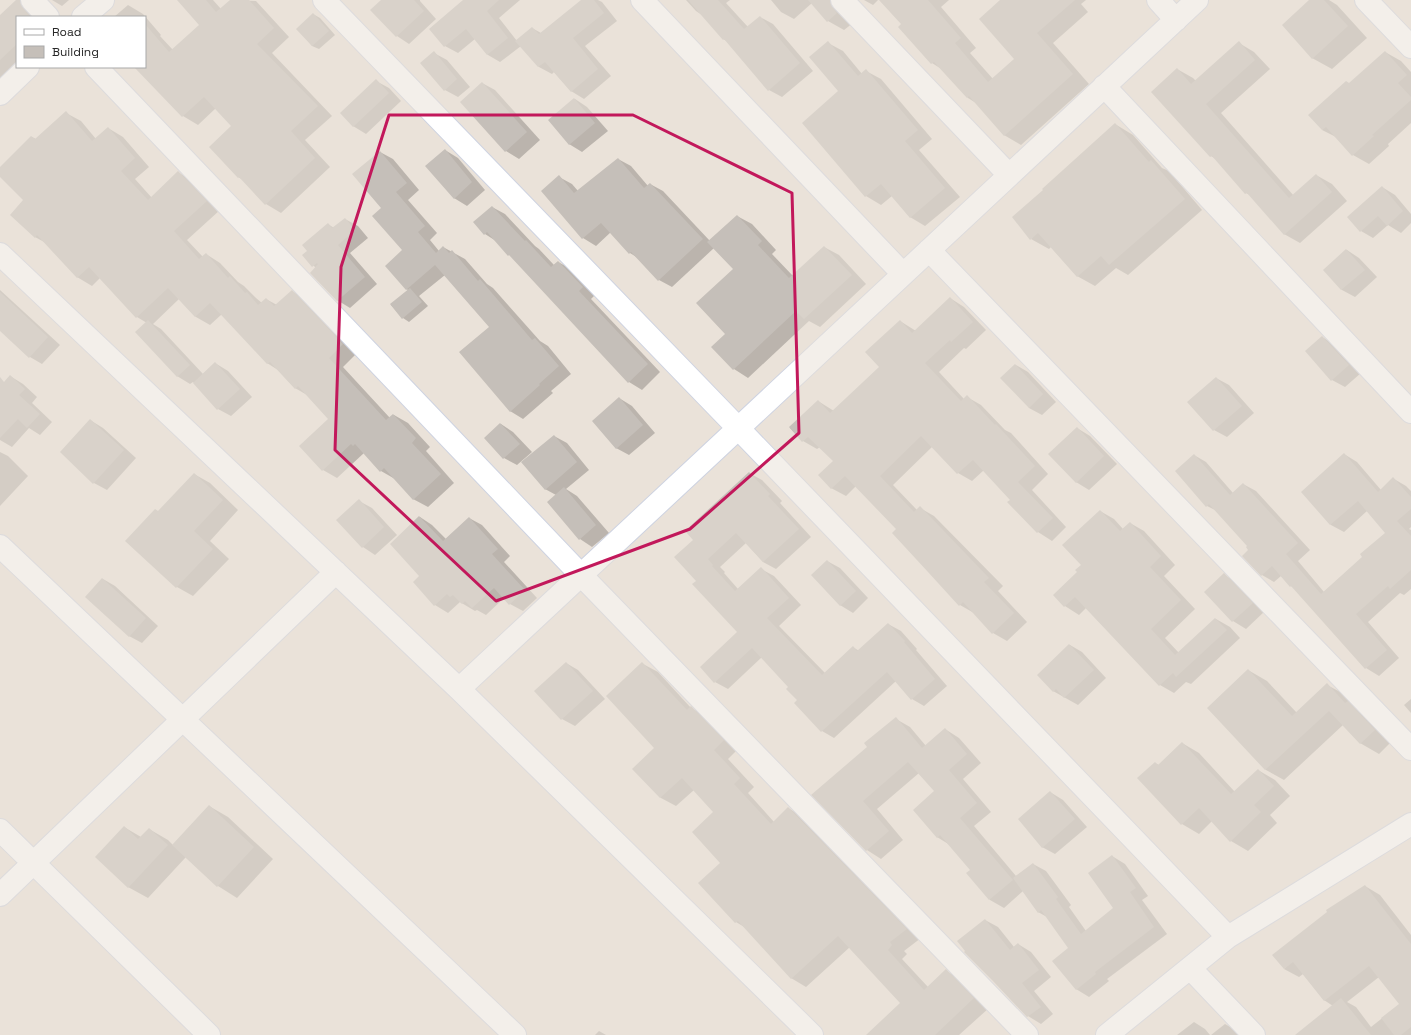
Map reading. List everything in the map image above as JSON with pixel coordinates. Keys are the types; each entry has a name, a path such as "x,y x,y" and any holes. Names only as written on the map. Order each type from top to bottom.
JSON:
{"street":[{"path":"32,0 47,16"},
{"path":"83,16 103,0"},
{"path":"324,0 1228,937"},
{"path":"642,0 903,274"},
{"path":"842,0 1009,175"},
{"path":"1158,0 1176,20"},
{"path":"459,689 1197,0"},
{"path":"1366,0 1411,47"},
{"path":"0,94 27,68"},
{"path":"97,68 581,575 1027,1035"},
{"path":"1104,86 1411,412"},
{"path":"929,250 1411,749"},
{"path":"0,254 459,689 812,1035"},
{"path":"0,546 515,1035"},
{"path":"0,895 336,572"},
{"path":"0,830 210,1035"},
{"path":"1107,1035 1228,937 1407,833"},
{"path":"1190,968 1254,1035"}],"highlighted area":[{"path":"389,115 633,115 792,193 799,433 690,529 496,601 335,450 341,267"}],"building":[{"path":"16,0 20,0 23,8 30,16 16,16 16,45 0,60 0,15"},
{"path":"177,0 206,0 216,12 230,0 249,0 274,28 257,44 318,106 291,131 315,158 265,205 209,147 231,126 204,97 182,117 135,68 146,68 146,25 169,52 199,25"},
{"path":"381,0 414,0 424,11 396,37 370,10"},
{"path":"463,0 499,0 487,11 508,38 487,55 466,29 444,47 429,29"},
{"path":"581,0 594,0 604,13 573,38 598,69 571,92 545,62 538,67 515,41 532,27 539,34"},
{"path":"688,0 718,0 744,29 760,16 800,63 768,91 724,39 723,40"},
{"path":"808,0 830,0 837,13 827,22"},
{"path":"879,0 928,0 961,38 955,43 988,82 1014,59 979,19 1000,0 1075,0 1037,33 1073,74 1004,136 969,96 967,98 934,62 931,64 898,27 901,24"},
{"path":"1309,0 1324,0 1348,26 1312,59 1282,25"},
{"path":"313,13 329,31 312,46 296,29"},
{"path":"828,41 858,76 866,69 918,130 905,141 945,188 910,218 881,184 865,197 802,123 838,91 809,57"},
{"path":"1239,41 1255,60 1206,104 1289,198 1316,174 1332,192 1284,235 1247,193 1245,194 1212,156 1210,157 1151,92 1177,68 1191,84"},
{"path":"434,51 457,79 444,91 420,63"},
{"path":"1385,51 1407,75 1398,83 1411,97 1411,100 1372,135 1374,136 1352,156 1326,127 1322,130 1308,115 1346,81 1349,83"},
{"path":"376,79 389,93 353,127 340,113"},
{"path":"482,82 527,132 505,152 460,102"},
{"path":"574,98 595,123 569,145 548,120"},
{"path":"66,111 92,141 108,127 135,158 121,171 148,200 178,171 207,201 174,231 199,259 206,253 228,278 230,276 258,305 266,298 274,306 292,290 343,344 329,358 386,420 393,414 416,438 412,443 441,474 413,500 384,468 380,472 355,444 353,446 351,444 322,471 299,446 328,419 298,386 295,389 270,362 267,364 210,303 195,317 168,288 136,318 89,267 77,278 37,235 35,238 10,215 23,200 0,177 0,167 31,136 35,139"},
{"path":"1115,123 1149,162 1151,160 1185,199 1109,265 1101,256 1077,277 1038,233 1030,240 1012,217"},
{"path":"445,149 472,182 454,199 425,166"},
{"path":"380,151 407,183 396,192 425,226 418,232 436,253 443,246 449,253 452,250 478,281 480,279 532,340 535,338 559,366 510,412 459,352 489,327 435,265 406,290 385,266 402,250 372,216 381,208 352,174"},
{"path":"618,158 644,188 650,183 703,239 658,281 631,252 629,254 601,223 582,239 541,191 559,175 574,193"},
{"path":"1382,186 1403,211 1387,226 1378,216 1360,232 1347,217"},
{"path":"492,206 551,267 558,261 583,287 579,291 648,364 628,383 487,232 484,235 473,222"},
{"path":"737,215 762,241 758,245 789,278 824,246 852,275 804,319 796,311 733,370 711,347 725,334 696,303 733,269 707,242"},
{"path":"345,218 355,230 338,245 365,277 337,301 310,273 318,264 317,263 312,267 302,255 307,251 302,245 328,223 332,228"},
{"path":"1346,249 1365,270 1341,290 1323,270"},
{"path":"410,288 422,302 402,319 390,304"},
{"path":"0,292 48,337 29,358 0,331"},
{"path":"950,297 973,322 951,342 950,340 925,363 961,401 967,395 1035,466 1018,482 1053,518 1037,533 1007,502 1010,500 973,460 957,474 921,436 880,476 914,512 920,506 989,578 984,582 1014,613 992,634 963,602 959,606 892,533 896,529 845,476 831,489 818,475 833,461 808,437 802,442 789,427 818,400 830,413 879,367 865,352 900,320 912,333"},
{"path":"148,320 190,365 177,377 135,332"},
{"path":"1322,336 1349,365 1331,381 1305,351"},
{"path":"215,362 240,389 217,410 193,383"},
{"path":"1015,364 1043,394 1029,408 1000,378"},
{"path":"10,375 25,389 19,395 40,414 27,428 18,419 0,438 0,377 4,382"},
{"path":"1216,377 1242,406 1213,431 1187,402"},
{"path":"619,397 643,425 616,449 592,421"},
{"path":"90,419 124,450 93,484 60,452"},
{"path":"500,423 520,444 503,459 484,438"},
{"path":"1077,427 1104,456 1076,483 1048,454"},
{"path":"554,435 577,462 545,490 521,462"},
{"path":"1344,453 1378,492 1393,477 1411,497 1411,509 1397,521 1411,536 1411,570 1390,589 1388,586 1356,614 1387,650 1365,669 1272,566 1261,576 1242,556 1248,550 1246,547 1247,546 1209,504 1206,507 1175,471 1194,454 1230,495 1243,483 1298,543 1286,554 1321,594 1362,557 1360,554 1385,533 1358,501 1330,525 1301,492"},
{"path":"749,472 770,494 768,496 799,529 763,562 736,533 708,559 713,565 712,566 735,591 761,567 789,598 767,618 822,675 853,646 857,651 888,623 905,641 904,642 935,679 911,700 887,672 821,732 794,703 797,700 786,689 788,687 752,648 714,683 700,667 737,632 692,584 696,581 674,557 693,540 685,531"},
{"path":"194,473 223,500 194,531 213,549 176,588 125,541 155,509 158,511"},
{"path":"564,487 596,525 579,540 547,502"},
{"path":"359,499 384,527 362,548 336,520"},
{"path":"1100,510 1120,531 1130,522 1161,556 1150,567 1181,600 1151,629 1175,655 1215,618 1227,630 1176,677 1173,673 1159,686 1075,597 1064,607 1053,595 1077,572 1075,570 1081,565 1062,545"},
{"path":"419,516 443,541 469,517 498,549 492,554 525,590 509,605 494,588 472,608 465,601 462,604 453,595 450,597 447,594 434,606 413,582 419,576 390,544"},
{"path":"827,560 856,591 840,606 811,575"},
{"path":"1224,573 1253,603 1232,622 1204,592"},
{"path":"102,578 146,618 129,637 85,597"},
{"path":"1069,644 1094,670 1064,698 1056,689 1053,692 1037,675"},
{"path":"566,662 593,691 561,720 534,691"},
{"path":"642,662 687,710 691,706 724,740 714,750 740,778 734,784 771,824 788,807 907,929 890,942 892,945 888,950 924,990 946,969 974,998 935,1035 866,1035 900,1003 838,936 791,979 738,921 735,923 698,883 720,863 692,832 713,812 682,778 660,798 632,769 654,748 606,696"},
{"path":"1248,669 1292,716 1327,683 1345,703 1348,701 1375,730 1360,744 1329,711 1265,770 1207,708"},
{"path":"896,717 922,748 945,728 967,754 949,770 977,803 960,818 1013,880 989,900 966,873 970,870 940,835 937,838 913,810 934,791 908,762 863,801 889,831 866,851 811,795 867,747 864,743"},
{"path":"1182,742 1231,794 1258,769 1274,786 1254,805 1261,812 1230,842 1199,808 1181,825 1137,778 1155,762 1158,765"},
{"path":"1050,791 1075,819 1042,848 1018,819"},
{"path":"209,805 254,847 217,887 172,845"},
{"path":"124,826 138,839 149,828 168,845 128,888 95,857"},
{"path":"1112,855 1136,888 1130,892 1154,927 1095,972 1096,974 1076,990 1052,961 1068,948 1041,910 1038,913 1013,878 1033,863 1058,897 1056,899 1081,934 1113,908 1088,873"},
{"path":"1365,885 1411,944 1411,1027 1401,1035 1394,1035 1381,1018 1399,1004 1369,966 1324,1001 1293,962 1284,969 1272,955 1327,912 1326,910"},
{"path":"985,919 1010,950 1018,943 1039,970 1022,983 1041,1007 1027,1017 964,952 965,951 957,941"},
{"path":"1341,998 1371,1035 1295,1035"}]}
